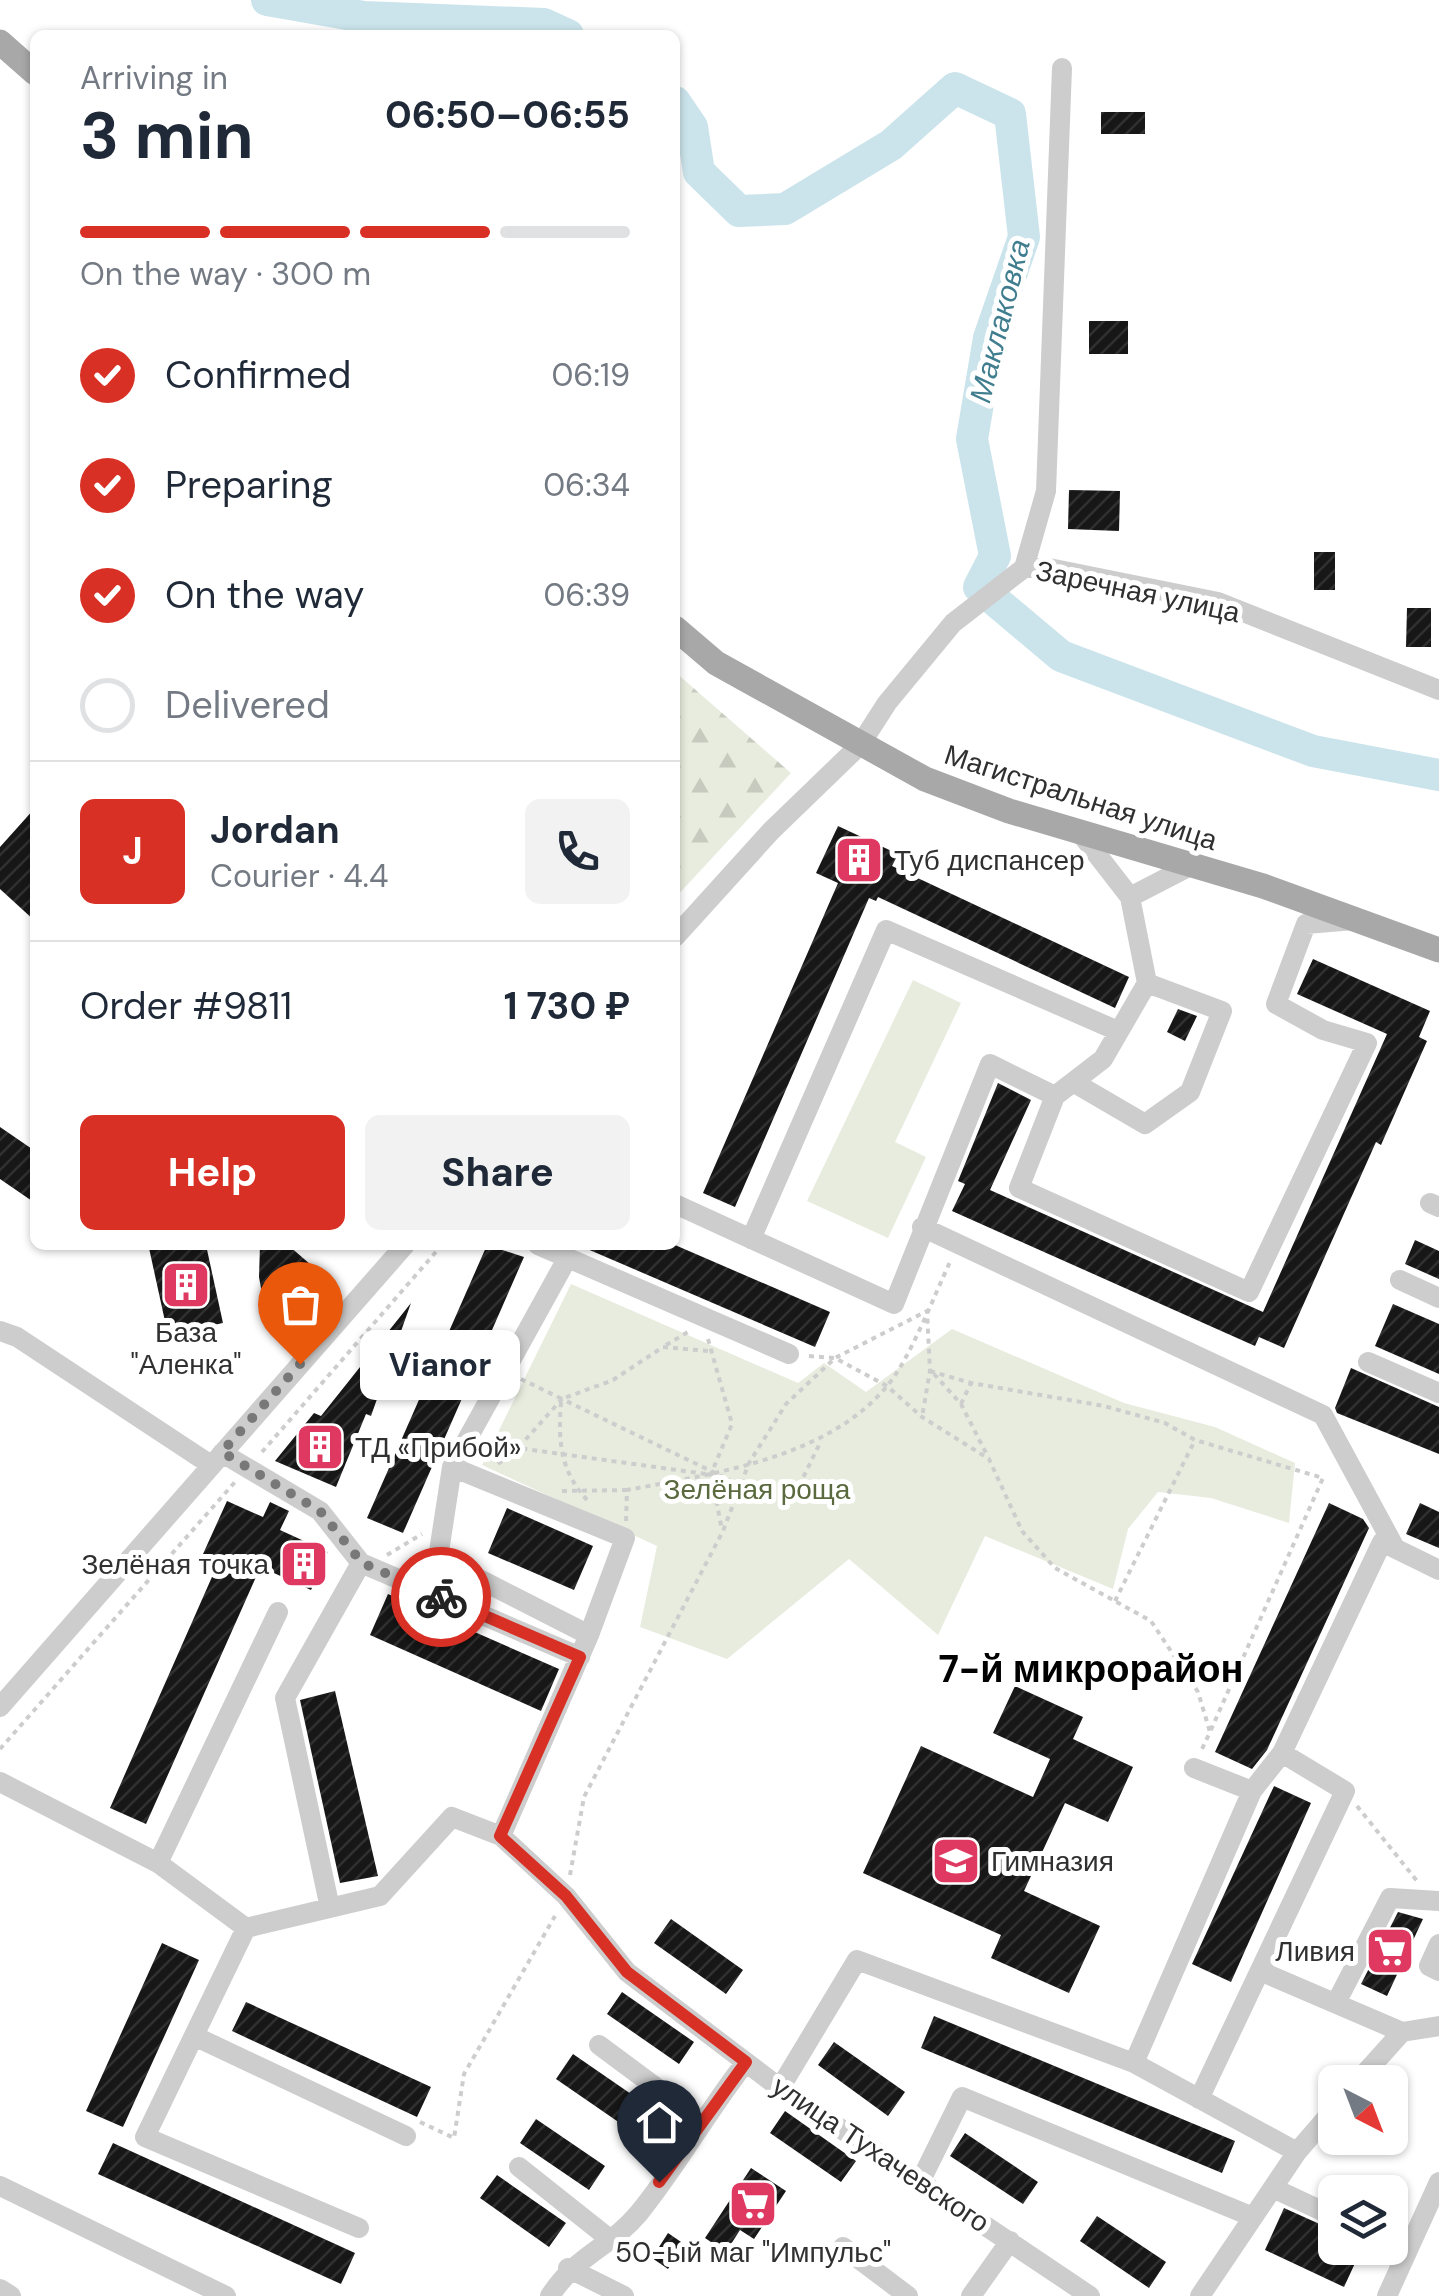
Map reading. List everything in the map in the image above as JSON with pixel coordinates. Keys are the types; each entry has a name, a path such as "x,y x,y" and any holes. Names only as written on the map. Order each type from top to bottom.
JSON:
{"main road":[{"path":"0,42 30,69"},
{"name":"Магистральная улица","path":"680,632 716,662 925,779 1009,811 1263,886 1439,950"}],"street":[{"name":"Заречная улица","path":"1062,68 1046,491 1024,568 1049,568 1218,602 1439,690"},
{"path":"680,932 771,832 860,745 887,703 953,623 1024,568"},
{"path":"1078,830 1130,896 1148,982 1103,1059 1055,1096 1018,1188 1249,1292 1367,1043 1323,1030 1276,1004 1306,924"},
{"path":"1130,896 1192,865"},
{"path":"1263,886 1306,924 1361,919"},
{"path":"751,1239 886,930 1118,1030"},
{"path":"1073,1082 1145,1124 1190,1092 1222,1010 1148,982"},
{"path":"680,1206 894,1304 990,1064 1055,1096"},
{"path":"922,1228 1323,1415 1396,1548"},
{"path":"1,1703 401,1250"},
{"path":"552,1250 789,1354"},
{"path":"568,1256 452,1467 438,1558 589,1635"},
{"path":"1400,1280 1439,1298"},
{"path":"0,1331 17,1337 216,1459 248,1468 320,1511 362,1563 580,1657"},
{"path":"1368,1362 1439,1393"},
{"path":"0,1782 158,1863 246,1928 380,1896 452,1817 500,1836 580,1657 625,1538 452,1467"},
{"path":"1134,2063 1252,1791 1282,1753 1382,1542 1439,1570"},
{"path":"330,1908 285,1698 362,1563"},
{"path":"158,1863 278,1612"},
{"path":"1200,2098 1344,1791 1282,1753"},
{"path":"1194,1768 1252,1791"},
{"name":"улица Тухачевского","path":"500,1836 566,1896 627,1972 780,2088 1090,2296"},
{"path":"1336,2004 1390,1898 1436,1901"},
{"path":"246,1928 144,2137 359,2228"},
{"path":"1439,1944 1429,1966 1439,1971"},
{"path":"780,2088 857,1960 1134,2063 1297,2152"},
{"path":"1260,1971 1402,2032 1439,2026"},
{"path":"1373,2065 1402,2032"},
{"path":"194,2036 406,2136"},
{"path":"599,2045 700,2120"},
{"path":"550,2296 568,2268 610,2240 638,2213 700,2120 746,2062"},
{"path":"920,2182 962,2097 1254,2217"},
{"path":"1200,2296 1297,2152 1318,2128"},
{"path":"518,2167 610,2240"},
{"path":"1408,2233 1439,2182"},
{"path":"0,2186 226,2296"},
{"path":"1273,2188 1318,2210"},
{"path":"970,2296 1010,2242"},
{"path":"843,2248 908,2296"},
{"path":"1387,2296 1395,2265"},
{"path":"568,2268 624,2296"},
{"path":"0,2289 11,2296"}],"path":[{"path":"517,1494 627,1490 711,1474 822,1439 887,1386 958,1244"},
{"path":"0,1749 438,1250"},
{"path":"406,2136 414,2119 454,2138 464,2074 566,1896 584,1797 722,1531 749,1463 786,1404 835,1358 926,1311"},
{"path":"922,1417 930,1370 926,1311"},
{"path":"480,1478 518,1448 562,1399 614,1380 709,1319"},
{"path":"709,1319 708,1350 732,1424 711,1474 722,1531"},
{"path":"663,1347 708,1350"},
{"path":"789,1354 835,1358 887,1386 922,1417 989,1459"},
{"path":"930,1370 972,1383 1104,1406 1165,1423 1195,1440 1323,1478 1194,1768"},
{"path":"930,1370 961,1404 1022,1531 1055,1568 1151,1621 1198,1692 1210,1732"},
{"path":"505,1372 740,1485 800,1484 822,1439"},
{"path":"961,1404 972,1383"},
{"path":"562,1399 558,1450 578,1491 625,1538"},
{"path":"1115,1601 1195,1440"},
{"path":"452,1467 518,1448 558,1450 711,1474"},
{"path":"625,1538 627,1490"},
{"path":"385,1556 444,1522"},
{"path":"1344,1791 1436,1901"}],"green space":[{"path":"680,676 791,773 680,893"},
{"path":"913,980 961,1003 895,1142 926,1157 888,1238 807,1201"},
{"name":"Зелёная роща","path":"571,1284 798,1383 824,1363 866,1392 952,1329 1124,1403 1215,1427 1295,1463 1289,1523 1211,1498 1158,1492 1128,1529 1113,1589 985,1536 938,1635 849,1559 727,1659 640,1627 657,1546 482,1465"}],"building":[{"path":"1101,112 1145,112 1145,134 1101,134"},
{"path":"1089,321 1128,321 1128,354 1089,354"},
{"path":"1069,490 1120,491 1119,531 1068,529"},
{"path":"1314,552 1335,552 1335,590 1314,590"},
{"path":"1407,608 1431,608 1431,647 1406,647"},
{"path":"30,814 30,916 0,889 0,847"},
{"path":"838,826 898,854 892,866 1129,977 1115,1008 878,897 876,901 869,898 735,1207 703,1193 838,883 816,873"},
{"path":"1313,959 1430,1011 1419,1037 1427,1041 1381,1145 1376,1142 1284,1348 1259,1337 1255,1346 952,1211 965,1184 958,1181 998,1083 1031,1100 990,1190 1263,1312 1387,1034 1297,994"},
{"path":"1178,1009 1197,1016 1185,1041 1167,1032"},
{"path":"0,1127 30,1148 30,1200 0,1179"},
{"path":"1415,1240 1439,1251 1439,1279 1405,1264"},
{"path":"680,1247 830,1312 815,1347 590,1250"},
{"name":"База \"Аленка\"","path":"149,1250 207,1250 223,1323 168,1335"},
{"path":"260,1250 294,1250 326,1278 276,1334 268,1327 259,1277"},
{"path":"485,1250 502,1250 524,1257 403,1533 367,1518"},
{"path":"411,1303 371,1416 366,1414 336,1487 275,1461 314,1413 321,1416"},
{"path":"1393,1304 1439,1324 1439,1374 1375,1346"},
{"path":"1351,1368 1439,1407 1439,1454 1337,1413 1335,1408"},
{"path":"227,1501 263,1517 270,1502 289,1511 280,1530 328,1552 311,1590 263,1568 256,1577 146,1824 110,1808 219,1561 203,1554"},
{"path":"1329,1503 1363,1519 1369,1528 1267,1750 1252,1769 1215,1752"},
{"path":"1420,1503 1439,1512 1439,1548 1406,1534"},
{"path":"507,1508 593,1546 574,1590 488,1553"},
{"path":"388,1594 559,1669 541,1711 370,1635"},
{"path":"1015,1686 1083,1717 1073,1739 1133,1767 1108,1822 1065,1803 1024,1891 1100,1926 1069,1993 991,1958 1001,1935 863,1873 921,1746 1033,1797 1050,1759 993,1733"},
{"path":"335,1691 378,1876 340,1883 300,1700"},
{"path":"1274,1786 1311,1803 1231,1982 1192,1964"},
{"name":"Ливия","path":"1398,1912 1423,1919 1387,1996 1361,1984"},
{"path":"671,1919 743,1970 726,1994 654,1943"},
{"path":"162,1943 199,1960 123,2127 86,2111"},
{"path":"622,1992 694,2042 679,2064 607,2014"},
{"path":"246,2002 431,2087 417,2117 232,2031"},
{"path":"934,2016 1235,2141 1222,2173 921,2048"},
{"path":"834,2042 905,2092 888,2116 818,2065"},
{"path":"573,2054 647,2105 630,2130 556,2079"},
{"path":"785,2111 856,2161 841,2182 770,2133"},
{"path":"536,2119 605,2166 589,2190 520,2143"},
{"path":"965,2133 1038,2182 1023,2204 950,2156"},
{"path":"113,2143 355,2253 341,2284 98,2174"},
{"name":"50-ый маг \"Импульс\"","path":"751,2168 786,2191 754,2239 740,2230 726,2252 705,2238"},
{"path":"497,2175 566,2223 549,2247 480,2198"},
{"path":"1284,2208 1318,2223 1318,2265 1354,2265 1344,2287 1265,2250"},
{"path":"1097,2216 1166,2262 1149,2288 1080,2241"},
{"path":"668,2233 684,2244 668,2269 652,2258"}],"waterway":[{"name":"Маклаковка","path":"267,0 364,17 544,24 557,30"},
{"name":"Маклаковка","path":"680,109 692,127 699,172 739,211 785,209 891,145 955,88 1010,114 1024,237 989,338 972,439 995,556 979,587 1061,656 1313,751 1439,775"}],"way so far":[{"path":"300,1364 222,1452 320,1511 362,1563 441,1597"}],"place":[{"name":"Туб диспансер","path":"859,860"},
{"name":"База \"Аленка\"","path":"186,1285"},
{"name":"Vianor","path":"300,1364"},
{"name":"ТД «Прибой»","path":"320,1447"},
{"name":"Зелёная точка","path":"304,1564"},
{"name":"Гимназия","path":"956,1861"},
{"name":"Ливия","path":"1390,1951"},
{"name":"50-ый маг \"Импульс\"","path":"753,2204"}],"district":[{"name":"7-й микрорайон","path":"1091,1669"}],"route":[{"path":"441,1597 580,1657 500,1836 566,1896 627,1972 746,2062 700,2120 659,2182"}]}
